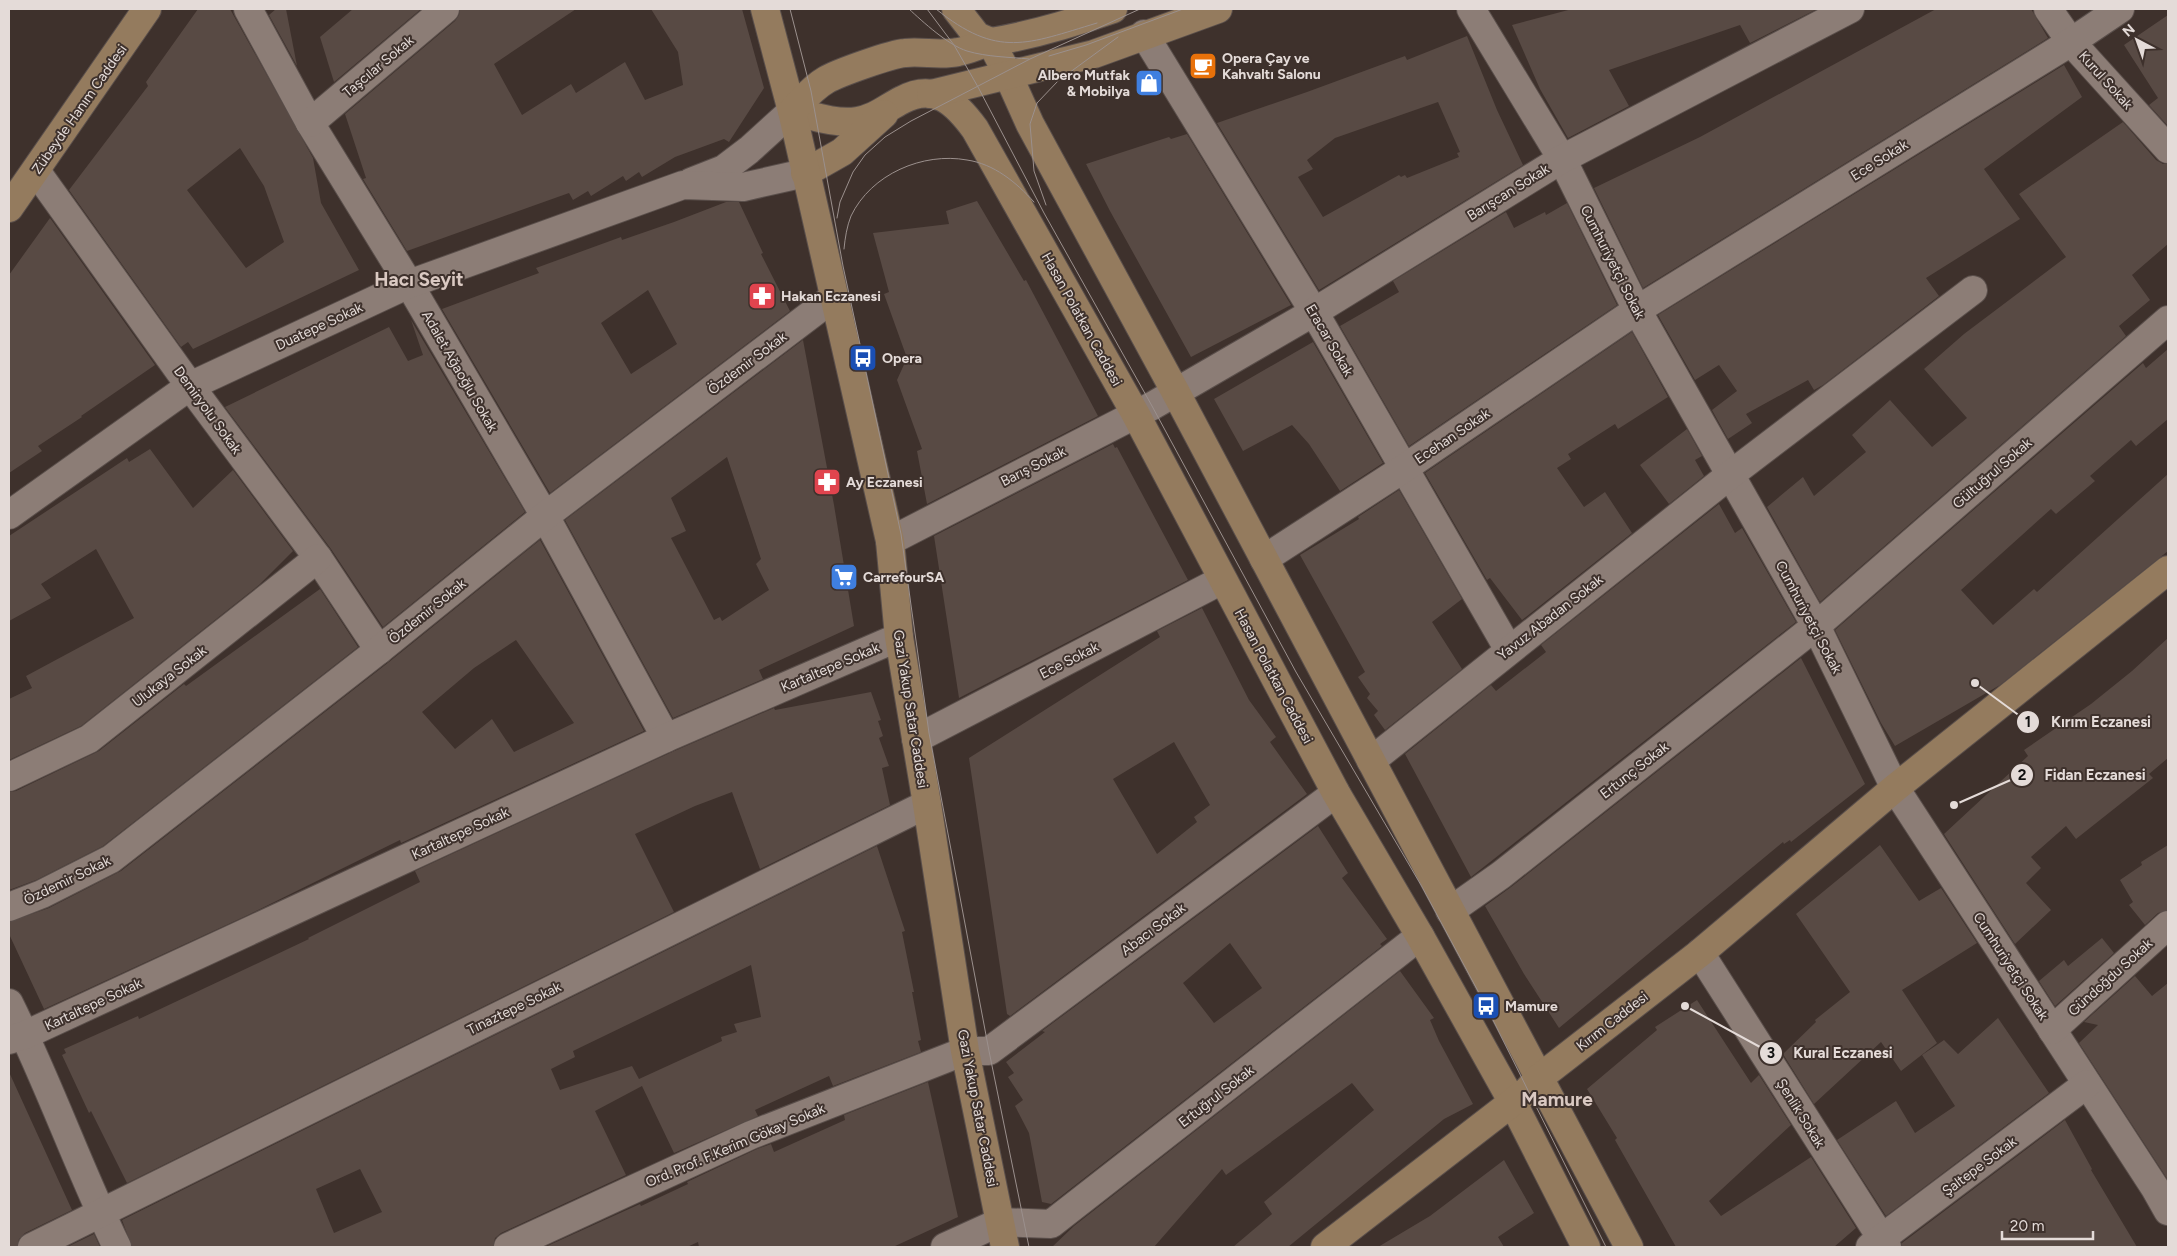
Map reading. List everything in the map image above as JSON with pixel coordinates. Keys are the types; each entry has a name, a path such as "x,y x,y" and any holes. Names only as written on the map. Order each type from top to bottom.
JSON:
{"main road":[{"name":"Zübeyde Hanım Caddesi","path":"9,208 147,9"},
{"path":"765,9 792,111"},
{"path":"956,9 977,36 991,42 1030,124 1175,391 1628,1247"},
{"path":"792,111 811,91 826,80 891,55 959,52 991,42 1021,37 1062,26 1113,9"},
{"path":"805,173 842,152 888,110 902,100 917,94 931,94 1094,54 1144,34 1218,9"},
{"name":"Hasan Polatkan Caddesi","path":"931,94 944,97 958,107 975,129 990,154 1135,414 1222,580 1289,700 1336,793 1420,936 1512,1101 1586,1247"},
{"path":"792,111 846,122 866,119 888,110"},
{"name":"Gazi Yakup Satar Caddesi","path":"792,111 890,541 899,637 965,1051 1002,1235"},
{"name":"Kırım Caddesi","path":"1325,1247 1348,1238 1512,1101 1527,1091 1539,1078 1700,953 1895,788 2168,570"}],"street":[{"name":"Adalet Ağaoğlu Sokak","path":"248,9 310,122 409,284 545,516 666,738"},
{"name":"Taşcılar Sokak","path":"310,122 446,9"},
{"name":"Cumhuriyetçi Sokak","path":"1470,9 1562,159 1636,310 1816,626 1895,788 2087,1084 2164,1193"},
{"name":"Barışcan Sokak","path":"1175,391 1314,312 1562,159 1850,9"},
{"name":"Kurul Sokak","path":"2048,9 2071,42 2168,149"},
{"name":"Ece Sokak","path":"1636,310 2071,42 2120,9"},
{"name":"Eracar Sokak","path":"1144,34 1314,312 1509,650"},
{"path":"683,185 724,169 749,150 792,111"},
{"name":"Demiryolu Sokak","path":"36,170 190,386 318,558 379,650"},
{"name":"Duatepe Sokak","path":"9,515 190,386 409,284 683,185 743,187 805,173"},
{"name":"Yavuz Abadan Sokak","path":"1371,761 1730,475 1973,290"},
{"name":"Özdemir Sokak","path":"9,907 42,894 111,859 379,650 545,516 834,297"},
{"name":"Ecehan Sokak","path":"1264,559 1403,469 1636,310"},
{"name":"Gültuğrul Sokak","path":"1816,626 2168,320"},
{"name":"Barış Sokak","path":"890,541 1135,414 1175,391"},
{"name":"Ulukaya Sokak","path":"9,777 89,739 318,558"},
{"name":"Ece Sokak","path":"916,739 1222,580"},
{"name":"Ertunç Sokak","path":"1450,911 1501,875 1816,626"},
{"name":"Kartaltepe Sokak","path":"17,1038 666,738 899,637"},
{"name":"Abacı Sokak","path":"965,1051 989,1051 1336,793"},
{"name":"Tınaztepe Sokak","path":"32,1247 927,804"},
{"name":"Gündoğdu Sokak","path":"2052,1030 2168,925"},
{"name":"Ertuğrul Sokak","path":"1002,1235 1051,1224 1420,936"},
{"name":"Şenlik Sokak","path":"1700,953 1880,1245"},
{"path":"9,1003 17,1038 117,1247"},
{"name":"Ord. Prof. F.Kerim Gökay Sokak","path":"508,1247 752,1135 965,1051"},
{"name":"Şaltepe Sokak","path":"1880,1245 2087,1084"},
{"path":"945,1247 1002,1235"}],"building":[{"path":"198,9 230,9 313,158 321,203 359,270 193,349 188,342 181,347 69,190 148,86 146,82","holes":["240,148 264,186 284,242 246,268 187,190"]},
{"path":"276,9 286,9 297,66 269,15"},
{"path":"353,9 421,9 334,82 320,37"},
{"path":"460,9 576,9 494,64 522,115 571,84 576,93 625,62 645,100 683,85 678,52 651,9 742,9 764,88 729,142 724,139 675,157 642,177 639,172 626,181 623,176 591,196 588,191 573,200 569,193 407,251 363,179 366,178 345,114 455,21"},
{"path":"1572,9 1817,9 1750,43 1740,25 1609,70 1629,106 1568,138 1540,89 1512,25"},
{"path":"1936,9 2031,9 2048,38 1643,288 1594,188 1700,137"},
{"path":"2168,15 2168,126 2149,105 2158,98 2124,45"},
{"path":"1467,36 1497,110 1523,165 1319,290 1217,123 1405,56 1407,60","holes":["1438,102 1460,152 1457,153 1459,157 1407,178 1405,175 1401,177 1399,175 1323,217 1298,177 1313,169 1307,160 1335,138"]},
{"path":"2064,65 2082,97 1984,169 2020,219 1926,278 1939,296 1823,385 1814,390 1808,380 1746,414 1752,423 1728,439 1712,410 1737,391 1719,365 1695,380 1658,315"},
{"path":"2123,122 2156,160 2163,164 2168,164 2168,244 2132,275 2150,300 2119,326 2126,336 1820,602 1767,507 1803,477 1814,496 1866,452 1852,435 1890,400 1932,447 1967,418 1924,369 1964,334 2066,257 2019,194"},
{"path":"1187,134 1291,305 1191,357 1086,164 1169,137 1171,139"},
{"path":"977,201 1024,281 1026,280 1098,416 927,504 917,451 922,449 897,380 907,358 884,294 889,292 873,233 949,224 946,211"},
{"path":"726,202 739,202 763,253 761,254 790,311 550,493 442,309 539,273 536,268 621,237 622,240","holes":["648,290 677,344 631,374 601,323"]},
{"path":"1567,203 1617,305 1409,446 1340,326 1399,292 1393,281 1506,212 1514,228 1545,212 1546,215"},
{"path":"50,218 155,365 38,446 42,451 9,473 9,275"},
{"path":"411,320 525,512 383,627 331,549 225,407 389,327 408,361 423,355"},
{"path":"1632,332 1668,397 1618,429 1615,424 1568,454 1571,459 1557,468 1584,507 1605,492 1632,533 1522,620 1490,578 1487,580 1425,473"},
{"path":"803,340 834,505 854,626 759,670 763,679 673,718 565,520","holes":["727,457 761,559 756,564 769,590 722,621 720,617 714,620 671,538 686,531 671,498"]},
{"path":"1313,342 1383,463 1340,491 1309,444 1292,425 1243,451 1214,399"},
{"path":"2168,349 2168,419 2136,446 2131,440 2090,476 2095,481 2056,514 2051,509 1961,590 1993,625 2034,589 2037,592 2168,474 2168,551 2000,685 1895,746 1881,723 1835,630 2143,363 2146,368"},
{"path":"1687,429 1702,456 1695,460 1704,476 1669,504 1640,465"},
{"path":"1113,444 1115,448 1117,447 1188,580 959,698 934,536"},
{"path":"150,449 193,508 233,470 293,551 259,585 81,726 9,760 9,699 32,688 26,676 134,618 96,549 41,584 51,598 9,621 9,536 127,458 129,462"},
{"path":"1399,490 1462,599 1432,622 1462,669 1385,730 1374,715 1378,711 1367,698 1370,694 1358,677 1365,672 1300,555 1359,519 1358,517"},
{"path":"1719,504 1735,533 1742,528 1796,622 1471,877 1405,754 1491,685 1496,691 1546,652 1541,645"},
{"path":"540,540 644,731 401,843 400,840 248,915 44,1009 9,934 9,922 49,908 121,871 389,662","holes":["516,640 574,723 514,752 492,719 455,749 422,712 474,668"]},
{"path":"320,589 358,647 103,846 36,880 9,890 9,792 16,791 99,751 184,684 186,686"},
{"path":"1202,608 1249,700 1276,737 1270,742 1307,794 1010,1016 1007,1014 969,758 1160,637 1157,631","holes":["1174,742 1210,805 1194,817 1197,822 1157,854 1113,779"]},
{"path":"2168,638 2168,758 2149,774 2153,778 2076,839 2066,826 2031,857 2041,868 2026,883 2051,910 2015,944 1944,834 2028,756 2024,750 2091,704 2132,671"},
{"path":"1801,658 1865,784 1791,842 1790,840 1784,844 1783,842 1559,1028 1524,974 1485,906"},
{"path":"871,692 881,720 878,721 883,736 879,738 889,766 882,768 890,805 760,869 732,792 695,806 635,834 674,912 127,1183 91,1111 89,1113 62,1055 66,1053 64,1049 138,1016 139,1019 309,939 420,882 415,871 672,752 774,708 775,710"},
{"path":"1318,826 1348,873 1342,878 1387,939 1380,944 1382,946 1051,1204 1042,1202 1029,1133 1015,1106 1023,1100 1008,1077 1014,1073 1006,1062 1045,1032 1042,1031","holes":["1230,943 1262,988 1214,1023 1183,983"]},
{"path":"1880,845 1919,901 1941,888 1977,943 1902,990 1937,1043 1901,1071 1881,1042 1814,1104 1783,1054 1816,1022 1815,1020 1850,992 1796,914"},
{"path":"2168,845 2168,910 2158,913 2145,925 2129,905 2133,902 2120,880 2142,865 2141,862"},
{"path":"877,846 905,931 902,932 914,992 912,992 921,1040 918,1041 921,1052 833,1086 829,1076 755,1110 758,1116 674,1153 642,1086 595,1111 626,1175 501,1233 495,1238 493,1247 132,1247 122,1220","holes":["751,965 761,1017 734,1024 737,1032 721,1037 722,1041 639,1079 632,1066 560,1090 551,1069 575,1057 573,1051","360,1169 382,1212 334,1233 316,1189"]},
{"path":"2102,938 2114,953 2055,1006 2039,981 2064,960 2068,966"},
{"path":"1400,971 1434,1018 1430,1020 1439,1041 1473,1104 1444,1119 1288,1247 1233,1247 1272,1214 1264,1202 1374,1110 1352,1083 1226,1175 1222,1169 1154,1247 1052,1247 1074,1226"},
{"path":"2135,976 2152,996 2168,983 2168,1180 2079,1043 2098,1025 2084,1022"},
{"path":"1697,1000 1751,1083 1759,1075 1791,1125 1709,1201 1721,1216 1811,1157 1856,1228 1834,1247 1676,1247 1615,1140 1617,1138 1587,1089 1657,1030 1655,1027"},
{"path":"1998,1018 2049,1093 1886,1216 1837,1140 1896,1101 1915,1133 1955,1106 1922,1055 1944,1040 1958,1054"},
{"path":"9,1072 72,1210 25,1233 19,1239 17,1247 9,1247"},
{"path":"928,1082 958,1217 893,1247 699,1247 698,1242 687,1247 545,1247 640,1204 641,1206 757,1149 771,1144 774,1152 845,1120 844,1115"},
{"path":"2065,1120 2091,1170 2137,1247 1902,1247 1902,1243"},
{"path":"1504,1160 1534,1213 1498,1237 1504,1247 1378,1247 1430,1216"},
{"path":"94,1234 100,1247 67,1247"}],"tram line":[{"path":"790,9 811,91 843,266 901,534 929,733 989,1051 1029,1247"},
{"path":"909,9 936,33 967,51 1029,59"},
{"path":"927,9 954,45 978,87 1044,213 1152,406 1296,672 1421,885 1486,1006 1606,1247"},
{"path":"936,9 958,25 977,35 996,41 1014,43 1051,37 1097,23"},
{"path":"837,218 840,202 853,172 865,155 885,137 911,121 1030,59 1140,9"},
{"path":"1049,56 1086,45 1183,9"},
{"path":"1046,205 1034,171 1030,124 1037,103 1058,81 1118,37"},
{"path":"844,249 846,232 851,216 860,201 871,188 885,178 900,169 916,163 950,158 977,162 1004,175 1034,202"}],"place":[{"name":"Opera Çay ve Kahvaltı Salonu","path":"1203,66"},
{"name":"Albero Mutfak & Mobilya","path":"1149,83"},
{"name":"Hakan Eczanesi","path":"762,296"},
{"name":"Opera","path":"863,358"},
{"name":"Ay Eczanesi","path":"827,482"},
{"name":"CarrefourSA","path":"844,577"},
{"name":"Kırım Eczanesi","path":"1975,683"},
{"name":"Fidan Eczanesi","path":"1954,805"},
{"name":"Mamure","path":"1486,1006"},
{"name":"Kural Eczanesi","path":"1685,1006"}],"district":[{"name":"Hacı Seyit","path":"419,279"},
{"name":"Mamure","path":"1557,1099"}]}
